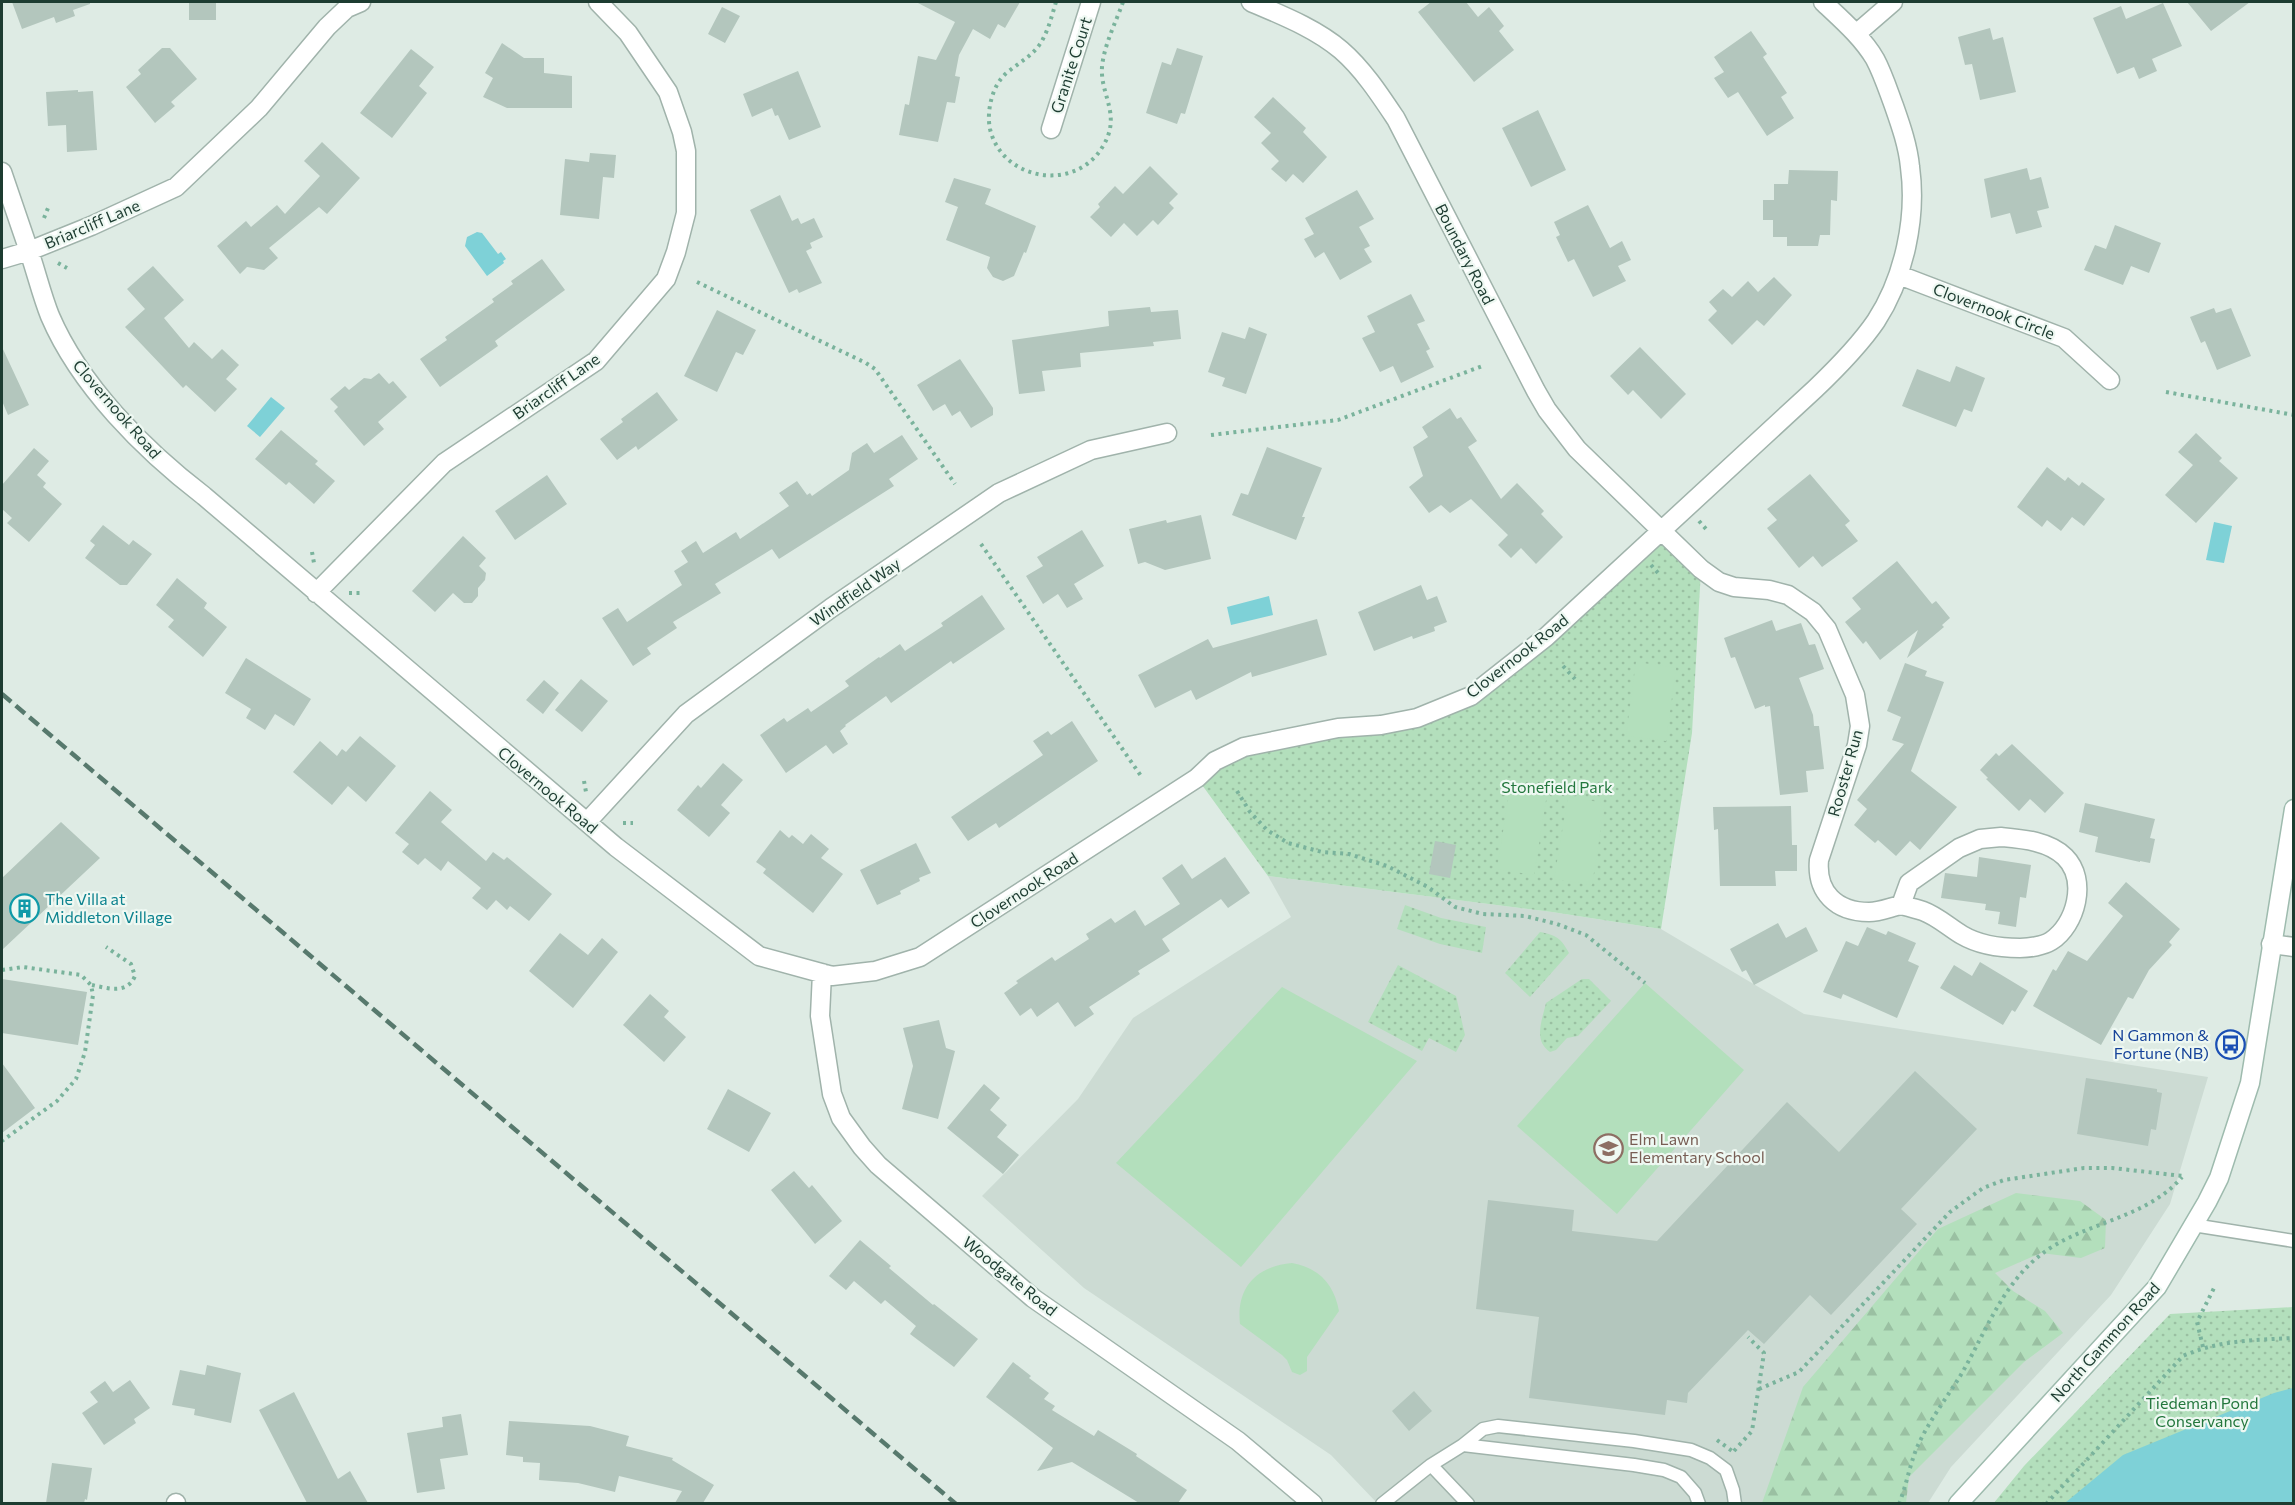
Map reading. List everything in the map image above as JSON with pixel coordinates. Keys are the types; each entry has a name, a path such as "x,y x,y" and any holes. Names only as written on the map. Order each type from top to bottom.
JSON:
{"street":[{"name":"Briarcliff Lane","path":"2,259 29,251 91,226 176,187 259,108 327,27 347,8 361,2"},
{"name":"Briarcliff Lane","path":"316,593 444,463 596,361 666,279 686,213 686,151 682,132 668,92 628,33 598,2"},
{"name":"Granite Court","path":"1051,129 1091,2"},
{"name":"Boundary Road","path":"1251,2 1317,33 1342,50 1375,87 1396,119 1547,410 1577,449 1661,531"},
{"name":"Clovernook Road","path":"2,172 50,315 70,355 130,430 171,470 616,847 759,956 832,976 875,971 920,957 1197,778 1215,761 1244,747 1338,728 1381,725 1417,718 1471,696 1546,637 1815,390 1849,355 1876,320 1899,275 1907,238 1911,203 1911,168 1903,133 1886,84 1874,58 1856,33 1823,2"},
{"path":"1856,33 1893,2"},
{"name":"Clovernook Circle","path":"1899,275 2064,338 2110,380"},
{"name":"Windfield Way","path":"587,822 686,714 831,608 999,493 1091,450 1167,433"},
{"name":"Rooster Run","path":"1661,531 1701,569 1719,582 1734,587 1769,590 1788,595 1813,612 1827,629 1855,695 1860,726 1857,745 1819,860 1818,875 1824,890 1836,903 1852,910 1871,912 1902,905"},
{"name":"North Gammon Road","path":"1959,1503 2157,1287 2219,1178 2250,1083 2294,809"},
{"path":"2001,837 2028,840 2049,846 2064,856 2074,868 2078,884 2077,900 2072,915 2061,932 2049,942 2022,948 1981,943 1965,937 1925,912 1902,905 1909,883 1959,848 1980,839 2001,837"},
{"path":"2271,944 2294,947"},
{"name":"Woodgate Road","path":"822,973 820,1016 832,1094 841,1118 878,1165 1033,1298 1238,1441 1313,1503"}],"lane":[{"path":"2193,1225 2294,1241"},
{"path":"1382,1503 1483,1429 1498,1426 1634,1441 1691,1450 1710,1458 1726,1470 1735,1503"},
{"path":"1463,1445 1664,1470 1681,1477 1695,1493 1700,1503"},
{"path":"1431,1465 1468,1503"}],"path":[{"path":"44,218 48,208"},
{"path":"58,262 67,268"},
{"path":"697,282 875,369 955,484"},
{"path":"1211,435 1338,420 1485,365"},
{"path":"2166,392 2294,415"},
{"path":"981,544 1141,776"},
{"path":"312,552 314,564"},
{"path":"348,593 360,593"},
{"path":"1563,666 1575,679"},
{"path":"584,782 586,792"},
{"path":"1237,791 1250,812 1267,831 1288,843 1322,852 1349,855 1387,866 1428,887 1455,907 1483,914 1525,916 1557,924 1586,935 1645,982"},
{"path":"623,823 633,823"},
{"path":"91,985 120,989 132,982 134,970 131,964 106,947"},
{"path":"2,970 23,966 81,975 91,985 93,995 85,1052 76,1079 57,1101 2,1141"},
{"path":"1759,1389 1799,1372 1950,1212 1983,1188 2004,1180 2084,1168 2112,1168 2183,1176 2173,1188 2154,1201 2055,1245 2028,1264 2004,1294 1962,1372 1918,1444 1899,1503"},
{"path":"2203,1347 2197,1322 2214,1288"},
{"path":"1734,1451 1752,1431 1764,1353 1748,1337"},
{"path":"2046,1503 2183,1356 2203,1347 2228,1342 2294,1338"}],"shaded area":[{"name":"Elm Lawn Elementary School","path":"1268,876 1552,912 1661,929 1804,1014 2208,1077 2170,1204 2111,1295 1951,1467 1928,1503 1377,1503 1331,1455 1084,1288 982,1196 1078,1099 1133,1018 1291,917"}],"green space":[{"name":"Stonefield Park","path":"1661,531 1701,569 1692,733 1661,929 1552,912 1268,876 1197,778 1215,761 1471,696"},
{"path":"1636,662 1676,668 1666,741 1626,736"},
{"path":"1510,788 1547,794 1534,875 1497,869"},
{"path":"1568,797 1605,803 1592,885 1554,879"},
{"path":"1405,905 1441,918 1486,927 1482,953 1440,944 1397,929"},
{"path":"1540,932 1558,938 1569,953 1530,997 1505,973"},
{"path":"1398,965 1456,996 1465,1035 1456,1052 1429,1038 1422,1051 1368,1022"},
{"path":"1582,979 1589,979 1611,1001 1578,1036 1567,1038 1556,1050 1550,1052 1540,1036 1546,1003"},
{"path":"1645,983 1744,1070 1617,1214 1517,1126"},
{"path":"1282,987 1417,1061 1241,1267 1116,1163"},
{"path":"2016,1193 2080,1201 2106,1220 2105,1248 2081,1258 2041,1253 1995,1273 2013,1291 2045,1311 2063,1333 2024,1362 1909,1477 1906,1503 1762,1503 1803,1387 1938,1229"},
{"path":"1292,1263 1310,1269 1324,1279 1337,1301 1339,1311 1307,1357 1307,1371 1300,1375 1292,1372 1282,1355 1240,1324 1241,1300 1251,1281 1268,1269"},
{"name":"Tiedeman Pond Conservancy","path":"2293,1307 2293,1503 1993,1504 2024,1466 2170,1314"}],"water":[{"path":"477,232 482,233 498,254 501,252 506,259 487,276 465,246 467,237"},
{"path":"271,397 285,408 260,437 247,426"},
{"path":"2214,522 2232,526 2224,563 2206,560"},
{"path":"1269,596 1273,615 1231,625 1227,607"},
{"path":"2293,1388 2293,1503 2065,1503 2123,1455 2274,1393"}],"building":[{"path":"12,2 90,2 90,4 73,10 75,16 56,23 54,17 22,29"},
{"path":"189,2 216,2 216,20 189,20"},
{"path":"916,2 1020,2 1005,28 998,24 990,39 973,29 959,55 955,76 960,77 955,103 947,102 938,142 899,135 905,104 909,105 918,56 936,60 955,22"},
{"path":"1431,2 1466,2 1478,17 1489,7 1504,26 1499,31 1514,50 1474,82 1418,12"},
{"path":"2187,2 2250,2 2211,31"},
{"path":"2163,3 2182,46 2152,59 2157,71 2139,79 2134,67 2117,74 2093,18 2121,6 2126,19"},
{"path":"722,7 740,16 725,43 708,34"},
{"path":"1990,28 1993,40 2003,37 2016,92 1980,100 1972,64 1965,65 1958,37"},
{"path":"1751,31 1767,54 1763,57 1787,93 1781,97 1794,118 1767,136 1738,92 1728,98 1714,78 1724,72 1714,57"},
{"path":"502,43 524,58 544,58 544,73 572,76 572,108 507,108 483,97 493,78 485,73"},
{"path":"162,48 170,48 197,79 171,102 175,106 155,123 126,87 141,74 138,70"},
{"path":"1177,48 1203,56 1185,114 1181,113 1177,124 1146,113 1162,62 1171,65"},
{"path":"411,49 434,67 419,86 427,93 392,138 360,113"},
{"path":"798,71 821,127 789,140 778,115 775,116 772,108 752,117 743,94"},
{"path":"78,90 78,92 93,91 97,150 67,152 66,125 48,126 46,92"},
{"path":"1273,97 1306,128 1303,132 1327,157 1303,183 1293,174 1286,182 1271,169 1279,161 1261,143 1271,133 1254,117"},
{"path":"1538,110 1566,170 1531,187 1502,128"},
{"path":"322,142 360,178 327,214 319,207 269,248 278,258 264,270 247,267 240,274 217,246 246,221 251,227 277,205 285,214 320,176 304,161"},
{"path":"590,153 616,155 614,178 603,177 599,219 560,215 565,159 589,162"},
{"path":"1150,166 1178,194 1169,203 1174,208 1158,225 1153,220 1137,236 1124,223 1111,237 1090,217 1100,207 1098,204 1115,186 1123,194"},
{"path":"2027,168 2030,180 2041,177 2049,208 2037,211 2042,227 2016,234 2010,213 1991,218 1984,179"},
{"path":"1789,170 1838,171 1837,201 1831,200 1830,235 1820,235 1818,246 1787,246 1787,237 1773,237 1773,220 1763,220 1763,200 1774,200 1774,184 1788,184"},
{"path":"954,178 991,189 985,204 1036,226 1014,276 1003,281 993,277 987,268 990,257 946,240 958,207 945,202"},
{"path":"1357,190 1374,219 1359,227 1370,246 1364,249 1372,262 1340,280 1324,252 1315,258 1304,239 1314,234 1305,218"},
{"path":"780,195 792,221 798,218 801,224 814,218 823,237 810,243 812,248 806,251 822,283 799,293 797,289 789,293 750,210"},
{"path":"1588,205 1610,248 1622,241 1631,260 1618,266 1626,281 1593,297 1574,259 1568,262 1556,237 1560,235 1554,222"},
{"path":"2115,225 2161,243 2149,273 2131,266 2123,285 2084,270 2095,245 2106,249"},
{"path":"542,259 565,290 495,341 498,346 440,387 420,359 447,340 445,337 494,302 492,299 513,284 511,281"},
{"path":"153,266 184,300 164,318 189,348 194,342 212,359 222,349 239,365 226,379 237,389 215,412 186,385 183,388 125,327 145,309 127,289"},
{"path":"1774,277 1792,295 1764,326 1757,320 1732,345 1708,320 1717,311 1709,302 1723,289 1732,297 1748,281 1758,292"},
{"path":"1411,294 1425,321 1417,324 1430,349 1426,351 1434,367 1401,383 1393,366 1380,372 1362,338 1375,332 1367,316"},
{"path":"1150,307 1151,312 1178,310 1181,339 1153,342 1154,346 1080,353 1081,367 1042,371 1045,391 1019,394 1012,340 1109,326 1108,311"},
{"path":"2214,308 2216,313 2231,308 2251,356 2217,370 2205,341 2201,343 2190,317"},
{"path":"717,310 756,330 743,355 736,352 717,392 684,376"},
{"path":"1249,327 1267,334 1246,394 1222,386 1225,378 1208,372 1222,332 1245,339"},
{"path":"2,347 29,405 8,415 2,401"},
{"path":"1640,347 1686,394 1661,419 1633,390 1628,395 1610,376"},
{"path":"960,359 993,408 993,415 971,428 960,411 952,416 945,404 933,411 917,385"},
{"path":"1956,366 1985,378 1972,412 1964,409 1956,427 1902,406 1917,369 1950,382"},
{"path":"379,373 389,384 393,381 407,397 378,422 384,429 364,446 334,411 338,407 330,399 345,386 349,390 364,378 371,379"},
{"path":"657,392 678,420 638,450 636,446 617,460 600,439 623,422 621,419"},
{"path":"1450,408 1457,419 1461,417 1477,441 1468,447 1501,499 1517,483 1544,511 1541,514 1563,537 1536,564 1521,548 1511,558 1498,545 1508,535 1471,499 1450,513 1441,505 1429,513 1409,487 1423,476 1413,447 1428,437 1422,427"},
{"path":"281,430 318,461 315,464 335,481 314,504 289,482 286,485 255,459"},
{"path":"2196,433 2222,458 2219,461 2238,478 2196,523 2165,495 2193,465 2178,452"},
{"path":"902,435 918,459 889,479 894,486 779,559 772,549 715,584 721,593 673,622 677,628 647,648 651,654 633,666 602,618 618,608 627,622 682,585 674,571 688,562 681,551 696,541 703,553 736,532 740,539 789,506 779,493 797,481 807,495 810,493 812,496 849,470 852,453 867,443 874,453"},
{"path":"1267,447 1322,468 1302,517 1305,517 1296,540 1232,515 1241,493 1248,495"},
{"path":"34,448 49,461 37,475 46,483 43,487 62,504 29,542 7,523 12,518 2,509 2,485"},
{"path":"2047,467 2065,481 2068,477 2079,486 2082,482 2105,499 2084,526 2072,517 2061,531 2047,520 2042,527 2017,507"},
{"path":"1810,474 1850,521 1845,525 1858,541 1822,567 1813,556 1799,568 1767,528 1777,520 1767,509"},
{"path":"547,475 567,504 515,540 495,511"},
{"path":"1201,515 1211,559 1165,570 1145,562 1138,564 1129,529"},
{"path":"103,525 129,545 133,540 152,554 127,585 120,585 85,558 95,545 90,541"},
{"path":"1082,530 1104,566 1074,584 1083,599 1067,608 1058,594 1043,604 1026,576 1043,566 1037,557"},
{"path":"463,536 486,558 479,566 486,573 485,580 478,588 478,596 472,603 464,603 453,593 435,612 412,591"},
{"path":"1897,561 1932,604 1936,601 1950,618 1942,625 1944,627 1907,658 1918,630 1880,660 1866,641 1863,644 1845,622 1861,609 1852,598"},
{"path":"177,578 207,603 204,608 227,627 203,657 168,627 174,620 156,605"},
{"path":"1421,585 1427,600 1437,596 1447,622 1434,627 1435,631 1413,639 1412,636 1374,651 1358,612"},
{"path":"982,595 1005,629 953,664 951,661 891,703 886,696 845,725 840,731 848,744 833,754 826,745 786,773 760,735 784,718 787,722 808,708 811,712 849,686 845,681 879,657 900,644 905,651 943,626 941,623"},
{"path":"1317,619 1327,655 1252,677 1251,672 1196,700 1191,690 1155,708 1138,675 1208,639 1213,648"},
{"path":"1772,620 1776,631 1801,623 1809,645 1815,644 1824,669 1799,678 1813,715 1814,726 1819,726 1824,769 1806,771 1808,792 1780,795 1770,706 1765,707 1765,705 1755,709 1735,657 1731,658 1724,638"},
{"path":"246,658 311,699 294,726 275,714 265,730 246,718 251,709 225,693"},
{"path":"1905,663 1927,671 1925,676 1944,682 1911,771 1957,807 1920,850 1910,841 1896,856 1878,840 1875,843 1854,825 1867,809 1857,800 1904,744 1892,740 1901,717 1887,711"},
{"path":"581,679 608,701 582,732 555,710"},
{"path":"544,680 559,693 543,714 526,700"},
{"path":"1072,721 1098,761 999,828 996,823 968,841 951,817 1043,755 1033,741 1048,731 1051,735"},
{"path":"360,736 396,766 366,802 348,786 332,805 293,772 320,741 337,756 342,749 346,752"},
{"path":"2012,744 2064,793 2045,813 2030,799 2019,811 1986,779 1988,778 1980,770 1996,753 1999,756"},
{"path":"723,763 743,780 721,805 730,813 709,837 677,810 698,785 701,788"},
{"path":"430,791 452,810 441,822 486,861 493,852 504,860 507,857 552,894 529,921 510,906 507,910 496,900 487,910 472,898 481,888 448,861 441,871 425,858 418,865 402,852 409,844 395,833"},
{"path":"2085,803 2155,819 2150,838 2155,839 2150,863 2095,852 2098,837 2079,832"},
{"path":"1791,806 1792,845 1797,845 1797,871 1775,871 1776,886 1720,886 1718,829 1714,830 1713,807"},
{"name":"The Villa at Middleton Village","path":"61,822 100,858 2,950 2,878"},
{"path":"780,830 789,838 792,835 803,844 811,834 829,849 821,858 843,874 813,913 763,873 766,869 756,862"},
{"path":"1435,841 1456,845 1450,878 1429,874"},
{"path":"916,843 931,873 900,891 901,894 877,905 860,870"},
{"path":"1225,857 1250,893 1228,908 1221,899 1162,939 1170,951 1138,971 1140,974 1089,1007 1094,1014 1075,1027 1058,1002 1037,1017 1031,1008 1020,1016 1004,993 1018,983 1016,981 1052,957 1055,961 1089,939 1086,934 1111,918 1115,923 1135,910 1145,926 1180,904 1162,878 1182,864 1192,879"},
{"path":"1979,857 2031,865 2026,898 2020,897 2016,927 1998,924 2000,912 1985,910 1986,904 1941,898 1945,873 1977,877"},
{"path":"2126,882 2180,929 2169,942 2172,945 2149,970 2133,999 2128,997 2101,1045 2033,1006 2053,969 2056,971 2068,951 2087,961 2123,916 2108,903"},
{"path":"1778,923 1786,938 1806,927 1818,951 1754,985 1746,970 1742,972 1730,949"},
{"path":"1867,927 1886,935 1888,931 1916,943 1908,961 1919,966 1897,1018 1843,994 1841,999 1823,992 1846,941 1858,946"},
{"path":"560,933 588,955 602,938 618,952 573,1008 529,971"},
{"path":"1980,962 2028,991 2015,1012 2012,1010 2003,1025 1940,988 1954,965 1972,976"},
{"path":"2,979 87,992 78,1045 2,1033"},
{"path":"650,994 669,1011 664,1017 686,1037 664,1062 623,1025"},
{"path":"939,1020 946,1048 955,1051 938,1119 902,1109 913,1066 903,1028"},
{"path":"2,1063 35,1108 2,1133"},
{"path":"1915,1071 1977,1129 1901,1209 1917,1224 1831,1315 1810,1295 1764,1344 1748,1330 1688,1393 1687,1403 1667,1400 1665,1415 1529,1398 1539,1317 1476,1309 1488,1200 1574,1210 1572,1231 1657,1241 1787,1102 1839,1152"},
{"path":"2086,1078 2157,1089 2157,1092 2162,1093 2156,1130 2151,1129 2148,1146 2077,1134"},
{"path":"984,1084 1000,1098 990,1110 1007,1125 997,1137 1019,1155 1003,1174 947,1128"},
{"path":"728,1089 771,1113 749,1152 707,1129"},
{"path":"794,1171 809,1188 812,1185 842,1221 815,1244 771,1190"},
{"path":"860,1240 933,1305 978,1339 954,1367 910,1334 916,1326 885,1300 881,1304 854,1281 846,1290 829,1276"},
{"path":"1013,1362 1049,1393 1044,1399 1055,1406 1052,1410 1094,1436 1098,1430 1137,1454 1136,1456 1187,1490 1178,1503 1139,1503 1072,1462 1037,1471 1053,1448 986,1397"},
{"path":"207,1365 241,1373 231,1423 194,1415 195,1409 172,1405 180,1370 205,1375"},
{"path":"130,1380 150,1408 134,1419 136,1423 104,1445 82,1413 98,1402 90,1392 105,1381 113,1392"},
{"path":"1414,1391 1432,1411 1409,1431 1392,1411"},
{"path":"294,1392 338,1479 350,1471 368,1503 307,1503 259,1410"},
{"path":"461,1414 468,1455 440,1459 445,1489 417,1493 407,1433 443,1427 442,1417"},
{"path":"509,1421 590,1426 629,1436 626,1446 673,1458 672,1460 714,1485 703,1503 675,1503 682,1491 619,1476 615,1492 578,1483 539,1480 540,1463 523,1462 523,1457 506,1455"},
{"path":"52,1463 92,1468 87,1500 85,1499 84,1503 46,1503"}],"railway":[{"path":"2,694 956,1504"}],"place":[{"name":"The Villa at Middleton Village","path":"24,908"},
{"name":"N Gammon & Fortune (NB)","path":"2230,1044"},
{"name":"Elm Lawn Elementary School","path":"1608,1148"}]}
